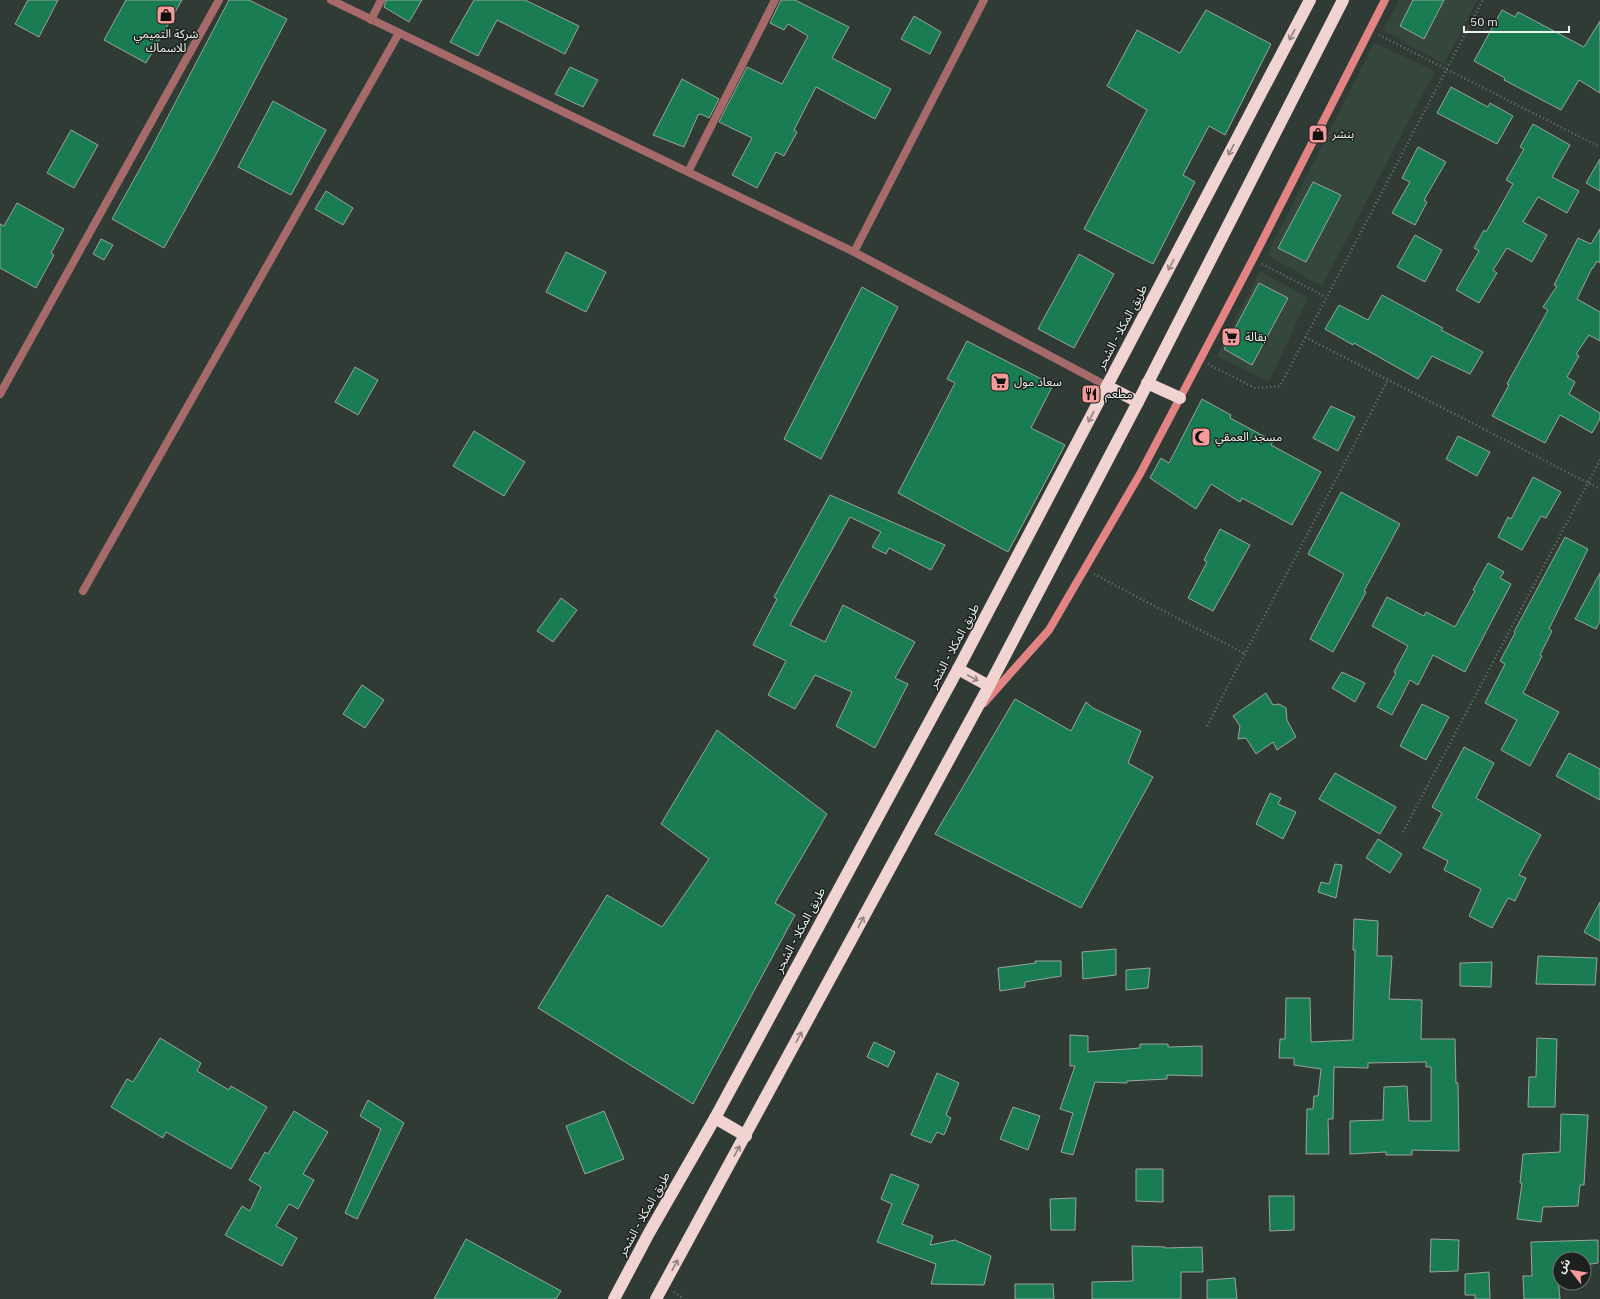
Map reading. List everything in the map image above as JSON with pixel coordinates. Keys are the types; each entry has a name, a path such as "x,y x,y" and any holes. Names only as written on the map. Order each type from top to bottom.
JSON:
{"highway":[{"name":"طريق المكلا - الشحر","path":"614,1299 958,670 1310,0"},
{"path":"656,1299 746,1136 989,686 1138,402 1343,0"},
{"path":"1147,383 1180,398"},
{"path":"1107,386 1138,402"},
{"path":"958,670 989,686"},
{"path":"714,1118 746,1136"}],"street":[{"path":"0,394 219,0"},
{"path":"331,0 854,252 1107,386"},
{"path":"371,20 382,0"},
{"path":"688,172 775,0"},
{"path":"854,252 984,0"},
{"path":"974,714 1049,630 1140,474 1253,259 1385,0"},
{"path":"83,591 399,33"}],"path":[{"path":"1200,359 1255,388 1280,386 1483,0"},
{"path":"1369,30 1600,147"},
{"path":"1253,259 1326,297"},
{"path":"1305,337 1600,489"},
{"path":"1207,726 1388,380"},
{"path":"1404,832 1600,460"},
{"path":"1085,569 1245,654"}],"shaded area":[{"path":"1399,0 1477,0 1444,64 1383,30"},
{"path":"1374,43 1435,71 1322,286 1267,255"},
{"path":"1260,271 1308,298 1269,382 1217,356"}],"building":[{"path":"28,0 58,0 39,37 15,24"},
{"path":"126,0 182,0 146,63 104,40"},
{"path":"229,0 249,0 287,19 214,158 164,248 112,219 152,147"},
{"path":"386,0 422,0 409,22 384,7"},
{"path":"474,0 525,0 579,26 565,54 497,20 478,56 450,42"},
{"path":"781,0 795,0 849,27 832,58 891,89 875,119 816,87 794,130 797,132 784,156 776,152 757,188 732,175 752,138 719,122 747,67 782,84 808,36 788,24 784,30 770,23"},
{"path":"1413,0 1444,0 1424,39 1400,26"},
{"path":"1206,10 1271,44 1225,135 1209,126 1183,175 1195,182 1153,264 1084,229 1147,110 1107,86 1137,30 1180,53"},
{"path":"1502,10 1515,17 1518,12 1584,47 1600,21 1600,93 1579,80 1561,110 1504,80 1505,78 1474,61"},
{"path":"914,16 941,32 930,54 901,39"},
{"path":"570,67 598,80 583,107 555,94"},
{"path":"682,79 719,99 709,118 701,114 698,115 684,147 653,135"},
{"path":"1451,87 1488,107 1490,103 1513,116 1497,144 1437,113"},
{"path":"273,101 326,130 291,195 238,167"},
{"path":"1533,124 1570,145 1552,177 1579,191 1567,213 1538,197 1523,222 1547,235 1532,262 1507,248 1493,270 1497,273 1479,303 1456,290 1479,251 1474,248 1484,230 1486,232 1513,184 1506,180 1524,149 1520,147"},
{"path":"71,130 98,145 74,188 47,173"},
{"path":"1418,147 1446,162 1424,200 1427,202 1415,225 1392,213 1410,182 1402,178"},
{"path":"1600,159 1600,191 1586,183"},
{"path":"1313,182 1341,195 1306,262 1278,248"},
{"path":"326,191 353,208 343,225 315,209"},
{"path":"17,203 64,229 51,253 54,255 36,288 0,268 0,224 4,226"},
{"path":"1600,229 1600,263 1597,261 1592,268 1577,299 1600,312 1600,341 1589,335 1576,354 1579,356 1567,377 1575,382 1569,394 1600,413 1600,419 1592,433 1560,415 1545,443 1492,416 1509,385 1507,384 1548,310 1543,307 1557,286 1554,285 1578,238 1591,244"},
{"path":"1415,235 1442,250 1425,282 1397,267"},
{"path":"101,239 113,245 104,260 93,254"},
{"path":"566,252 606,272 586,312 546,292"},
{"path":"1079,254 1114,274 1074,348 1038,329"},
{"path":"1259,283 1288,298 1252,365 1224,349"},
{"path":"862,287 898,307 821,459 784,439"},
{"path":"1382,295 1443,328 1441,330 1483,352 1470,374 1432,356 1418,379 1354,343 1353,345 1325,329 1339,305 1368,320"},
{"path":"967,341 1053,385 1031,428 1065,445 1008,552 898,493 955,383 947,379"},
{"path":"355,367 378,380 358,415 335,402"},
{"path":"1202,399 1231,415 1230,418 1273,441 1271,445 1321,472 1292,525 1242,498 1240,502 1211,484 1196,509 1150,478 1161,458 1169,463"},
{"path":"1331,406 1355,417 1338,451 1313,438"},
{"path":"474,431 525,462 504,496 453,466"},
{"path":"1458,436 1490,452 1477,476 1446,459"},
{"path":"1533,477 1561,492 1546,518 1541,516 1522,550 1498,537 1508,517 1511,519"},
{"path":"1341,492 1400,524 1364,591 1366,592 1333,652 1310,639 1344,574 1308,554"},
{"path":"830,495 945,545 931,570 889,548 886,554 872,547 881,532 850,517 790,625 825,642 843,605 915,642 895,678 908,684 875,748 836,726 852,692 815,675 795,709 768,695 786,661 753,645 777,599 774,597"},
{"path":"1220,529 1250,545 1213,611 1188,598 1207,562 1204,560"},
{"path":"1565,537 1588,549 1549,629 1552,631 1540,655 1542,656 1523,693 1559,712 1530,766 1501,750 1517,720 1485,703 1505,664 1500,661"},
{"path":"1488,563 1504,572 1500,578 1511,584 1465,672 1433,655 1418,685 1410,680 1392,715 1377,707 1396,673 1394,672 1408,646 1372,626 1387,597 1424,616 1426,612 1455,627 1475,591 1473,590"},
{"path":"1600,573 1600,621 1596,629 1575,619"},
{"path":"561,598 577,610 553,642 537,631"},
{"path":"1342,672 1365,683 1355,702 1332,688"},
{"path":"362,685 384,700 365,728 343,714"},
{"path":"1266,693 1273,705 1279,704 1286,708 1287,720 1296,737 1277,750 1273,742 1256,754 1246,738 1238,739 1240,726 1233,716"},
{"path":"1015,699 1071,731 1086,702 1093,708 1141,731 1128,763 1153,777 1081,908 935,834"},
{"path":"1422,704 1449,717 1426,760 1400,746"},
{"path":"717,730 827,814 775,903 795,915 693,1104 538,1008 607,895 662,927 709,859 661,824"},
{"path":"1464,747 1494,763 1476,798 1541,835 1519,875 1526,878 1515,901 1508,898 1492,928 1469,916 1481,889 1444,870 1448,861 1423,848 1442,813 1432,807"},
{"path":"1569,753 1600,769 1600,800 1556,776"},
{"path":"1335,773 1396,807 1380,834 1319,799"},
{"path":"1270,793 1281,798 1278,804 1296,812 1283,839 1256,824"},
{"path":"1378,839 1402,854 1390,873 1366,858"},
{"path":"1335,864 1342,865 1336,898 1318,892 1321,882 1329,884"},
{"path":"1600,902 1600,941 1584,932"},
{"path":"1354,919 1378,921 1377,956 1392,956 1389,999 1422,1000 1421,1039 1455,1039 1456,1083 1458,1083 1459,1151 1412,1150 1412,1155 1386,1155 1386,1152 1350,1154 1350,1121 1383,1120 1384,1087 1407,1086 1409,1121 1431,1121 1431,1067 1426,1067 1426,1062 1368,1063 1368,1068 1334,1067 1333,1119 1328,1119 1329,1154 1306,1154 1307,1109 1313,1109 1314,1096 1318,1096 1321,1069 1294,1065 1294,1058 1279,1058 1280,1039 1285,1039 1286,998 1310,998 1311,1042 1353,1040 1355,950 1353,950"},
{"path":"1116,949 1116,975 1083,979 1082,952"},
{"path":"1538,956 1597,958 1595,985 1536,984"},
{"path":"1035,961 1061,961 1061,976 1025,982 1025,987 1000,991 998,968 1036,963"},
{"path":"1492,962 1491,987 1460,986 1460,963"},
{"path":"1150,968 1148,988 1126,990 1126,970"},
{"path":"1070,1035 1088,1036 1088,1052 1140,1048 1140,1044 1168,1044 1168,1047 1202,1046 1202,1076 1167,1075 1167,1079 1127,1081 1127,1083 1095,1082 1073,1155 1061,1152 1073,1113 1060,1109 1075,1066 1070,1066"},
{"path":"160,1038 201,1063 197,1071 229,1090 231,1086 267,1107 231,1169 166,1132 163,1138 111,1107 127,1079 133,1082"},
{"path":"1537,1038 1557,1039 1555,1107 1528,1107 1529,1077 1536,1077"},
{"path":"874,1042 895,1052 888,1067 867,1057"},
{"path":"937,1073 959,1083 946,1115 951,1118 944,1135 937,1132 931,1143 911,1135"},
{"path":"368,1100 404,1123 357,1219 345,1213 381,1129 360,1116"},
{"path":"1013,1107 1040,1116 1028,1150 1000,1139"},
{"path":"294,1111 328,1132 303,1174 314,1180 298,1209 289,1204 276,1226 297,1238 282,1266 225,1235 242,1206 250,1211 261,1187 249,1180 265,1152 268,1154"},
{"path":"604,1111 624,1159 585,1174 566,1126"},
{"path":"1561,1114 1588,1115 1584,1185 1580,1185 1578,1206 1543,1207 1541,1222 1517,1219 1522,1183 1520,1183 1523,1154 1560,1152"},
{"path":"1136,1169 1163,1169 1163,1202 1136,1201"},
{"path":"891,1174 919,1185 902,1224 933,1236 930,1245 955,1240 991,1256 984,1285 931,1284 936,1264 877,1242 892,1204 881,1199"},
{"path":"1269,1196 1294,1196 1294,1230 1270,1231"},
{"path":"1076,1198 1075,1230 1051,1230 1050,1199"},
{"path":"466,1239 561,1291 556,1299 434,1299"},
{"path":"1431,1239 1459,1240 1458,1271 1430,1272"},
{"path":"1598,1240 1598,1263 1592,1264 1592,1251 1552,1251 1552,1291 1559,1291 1560,1299 1524,1299 1523,1276 1532,1276 1531,1242"},
{"path":"1132,1246 1165,1248 1202,1247 1203,1272 1181,1272 1181,1299 1092,1299 1092,1282 1133,1281"},
{"path":"1489,1272 1490,1299 1475,1299 1475,1295 1465,1295 1465,1274"},
{"path":"1235,1278 1237,1299 1207,1299 1207,1280"},
{"path":"1015,1284 1053,1284 1054,1299 1015,1299"}],"place":[{"name":"شركة التميمي للاسماك","path":"166,15"},
{"name":"بنشر","path":"1318,134"},
{"name":"بقالة","path":"1231,337"},
{"name":"سعاد مول","path":"1000,382"},
{"name":"مطعم","path":"1091,394"},
{"name":"مسجد العمقي","path":"1201,437"}]}
